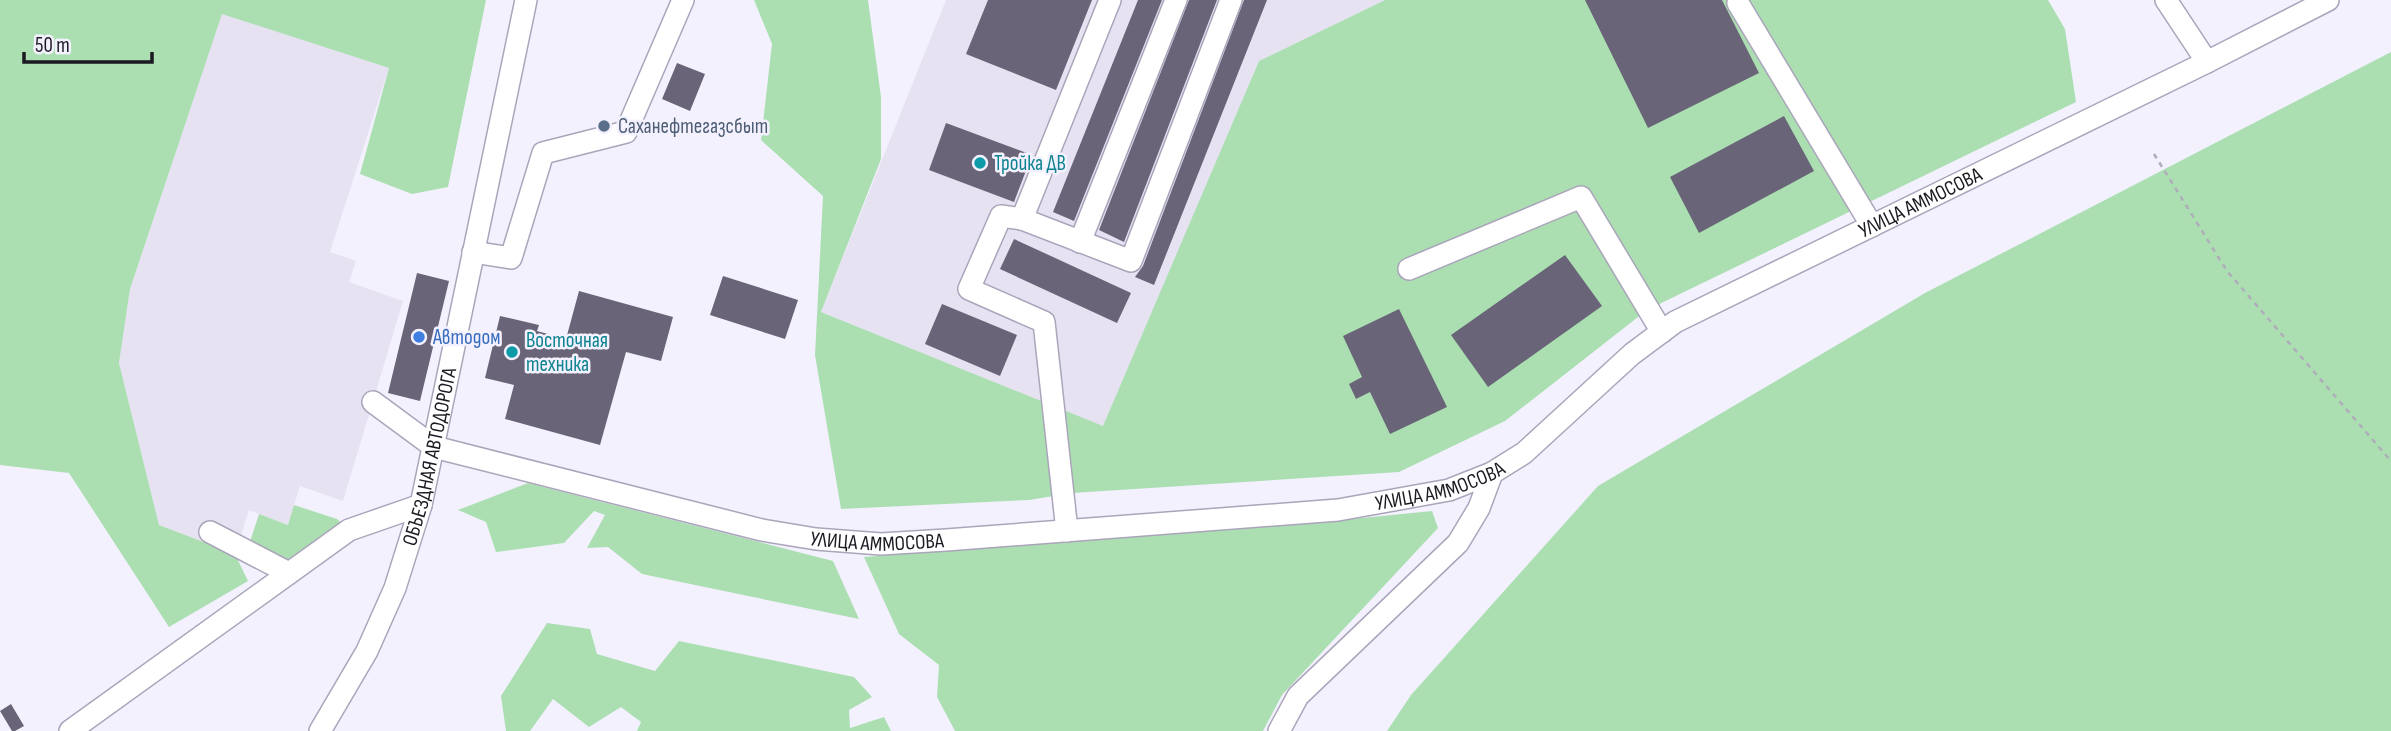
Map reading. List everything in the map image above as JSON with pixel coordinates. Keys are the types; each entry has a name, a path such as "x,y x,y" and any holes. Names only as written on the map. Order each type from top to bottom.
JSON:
{"street":[{"name":"ОБЪЕЗДНАЯ АВТОДОРОГА","path":"320,731 368,651 395,588 421,505 526,0"},
{"path":"473,252 511,258 543,153 626,132 683,0"},
{"path":"1022,219 1110,0"},
{"path":"1080,242 1176,0"},
{"path":"1067,531 1044,322 969,289 1002,216 1022,219 1131,261 1231,0"},
{"path":"2166,0 2207,62"},
{"name":"УЛИЦА АММОСОВА","path":"434,447 762,530 816,539 881,544 1338,510 1449,491 1492,473 1524,453 1632,354 1675,322 2328,0"},
{"path":"1738,3 1872,226"},
{"path":"1409,269 1581,197 1662,332"},
{"path":"373,402 434,447"},
{"path":"1279,731 1298,696 1458,542 1479,508 1492,473"},
{"path":"70,731 349,530 421,505"},
{"path":"210,532 289,573"}],"path":[{"path":"2154,154 2227,271 2391,461"}],"shaded area":[{"path":"946,0 1385,0 1259,61 1104,427 821,312"},
{"path":"222,13 389,68 330,252 356,261 349,282 403,301 343,501 300,486 288,525 249,510 235,554 159,525 119,363 130,289"}],"green space":[{"path":"0,0 486,0 448,187 412,194 360,174 389,68 222,14 130,289 119,363 159,525 235,554 248,581 169,627 69,473 0,465"},
{"path":"754,0 868,0 881,97 881,159 821,312 1103,426 1259,61 1385,0 2048,0 2065,29 2076,102 1647,310 1505,421 1399,472 1072,493 1029,500 841,509 815,355 823,196 761,140 772,44"},
{"path":"2391,52 2391,731 1387,731 1411,695 1598,486 1925,293"},
{"path":"528,483 833,561 859,619 642,574 608,547 587,548 605,515 594,511 564,543 496,552 486,522 458,510"},
{"path":"294,505 337,519 349,530 289,573 247,551 259,514 288,525"},
{"path":"1432,511 1438,528 1282,695 1263,731 955,731 937,697 939,665 899,634 864,557 1302,524"},
{"path":"547,623 590,629 597,654 655,671 679,641 854,677 872,697 849,710 850,728 884,717 891,731 637,731 641,722 621,707 589,727 553,699 530,731 506,731 501,696"}],"building":[{"path":"988,0 1092,0 1056,90 966,54"},
{"path":"1138,0 1162,0 1074,221 1053,212"},
{"path":"1189,0 1217,0 1124,242 1099,230"},
{"path":"1244,0 1267,0 1154,285 1135,277 1143,266"},
{"path":"1585,0 1722,0 1759,73 1648,128"},
{"path":"677,63 705,74 690,111 662,99"},
{"path":"1784,116 1814,171 1699,233 1670,177"},
{"name":"Тройка ДВ","path":"946,123 1032,155 1014,202 929,170"},
{"path":"1014,239 1131,293 1117,323 1000,269"},
{"path":"1565,255 1602,306 1488,387 1451,335"},
{"name":"Автодом","path":"417,273 449,281 420,401 388,393"},
{"path":"723,276 798,300 785,339 710,315"},
{"path":"579,291 673,317 661,361 626,352 600,445 505,419 514,385 485,378 500,316 539,325 537,331 566,339"},
{"path":"942,304 1017,335 1000,376 925,344"},
{"path":"1399,309 1447,407 1390,434 1370,392 1356,399 1349,384 1362,377 1343,336"},
{"path":"11,704 24,726 15,731 12,731 0,711"}],"place":[{"name":"Саханефтегазсбыт","path":"604,126"},
{"name":"Тройка ДВ","path":"980,163"},
{"name":"Автодом","path":"419,337"},
{"name":"Восточная техника","path":"512,352"}]}
